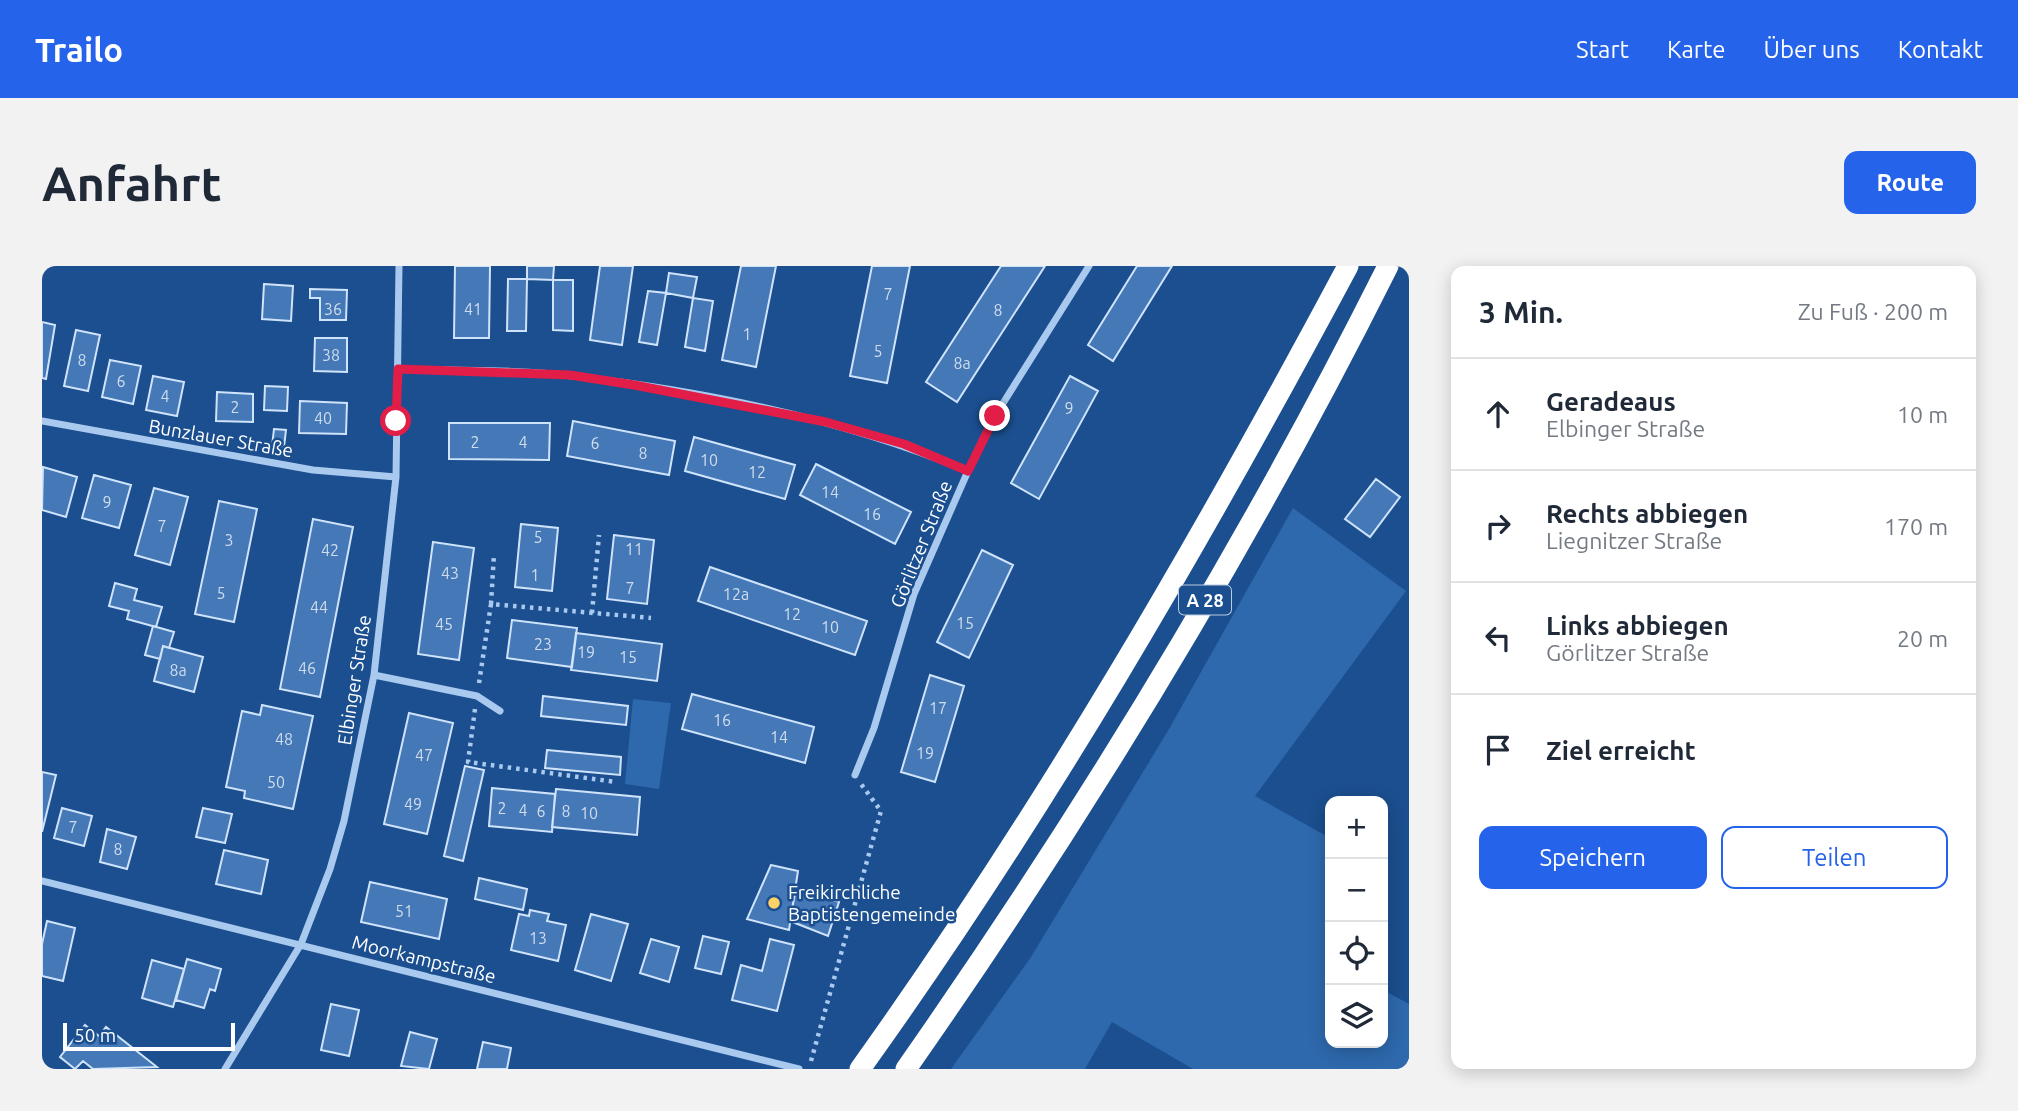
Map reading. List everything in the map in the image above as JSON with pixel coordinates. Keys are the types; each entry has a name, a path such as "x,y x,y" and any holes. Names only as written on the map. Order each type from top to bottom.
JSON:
{"highway":[{"name":"A 28","path":"861,1067 1031,819 1219,504 1348,266"},
{"name":"A 28","path":"906,1069 1005,925 1181,642 1314,405 1388,266"}],"street":[{"name":"Elbinger Straße","path":"225,1069 301,944 330,869 344,821 374,675 396,477 398,266"},
{"name":"Görlitzer Straße","path":"855,775 874,728 914,594 968,471 995,416 1089,266"},
{"path":"398,369 570,375 647,387 826,422 904,444 968,471"},
{"name":"Bunzlauer Straße","path":"42,421 300,468 396,477"},
{"path":"374,675 477,696 500,711"},
{"name":"Moorkampstraße","path":"42,881 799,1069"}],"path":[{"path":"592,613 599,535"},
{"path":"494,554 491,604 468,762 616,782"},
{"path":"491,604 651,618"},
{"path":"809,1069 881,811 855,775"}],"shaded area":[{"path":"1293,508 1406,591 1255,796 1325,835 1325,1048 1388,1048 1388,993 1409,1004 1409,1069 1193,1069 1112,1022 1085,1069 951,1069 1031,957 1169,729"},
{"path":"633,699 671,703 659,789 625,784"}],"building":[{"path":"455,266 490,266 489,338 454,338"},
{"path":"527,266 554,266 553,280 527,279"},
{"path":"600,266 633,266 622,345 590,340"},
{"path":"741,266 776,266 756,367 722,360"},
{"path":"872,266 910,266 887,383 850,376"},
{"path":"1001,266 1045,266 957,402 926,382"},
{"path":"1137,266 1172,266 1113,361 1088,345"},
{"path":"669,273 697,277 693,298 666,293"},
{"path":"508,279 527,279 526,331 507,331"},
{"path":"553,280 573,280 573,331 553,330"},
{"path":"264,284 293,286 291,321 262,319"},
{"path":"310,289 347,290 346,320 320,320 320,298 310,298"},
{"path":"648,291 666,293 657,345 639,342"},
{"path":"693,298 713,301 705,351 685,347"},
{"path":"42,322 55,325 46,379 42,378"},
{"path":"76,330 100,335 88,391 64,386"},
{"path":"315,338 347,338 347,372 314,371"},
{"path":"110,360 141,366 133,404 102,397"},
{"path":"153,376 184,382 177,416 146,410"},
{"path":"1070,376 1098,391 1039,499 1011,483"},
{"path":"265,386 288,387 287,411 264,410"},
{"path":"217,392 253,394 253,422 216,421"},
{"path":"300,401 347,403 346,434 299,433"},
{"path":"573,421 675,441 669,475 567,456"},
{"path":"449,423 550,423 549,460 449,459"},
{"path":"274,429 286,430 284,447 272,446"},
{"path":"694,437 795,465 785,499 685,471"},
{"path":"816,464 911,512 895,544 800,495"},
{"path":"43,467 77,477 66,517 42,510"},
{"path":"94,475 131,485 119,528 82,518"},
{"path":"1376,479 1400,497 1370,537 1345,519"},
{"path":"154,488 188,497 170,565 135,555"},
{"path":"219,501 257,509 234,622 195,614"},
{"path":"313,519 353,527 320,697 280,689"},
{"path":"521,524 558,528 552,591 515,587"},
{"path":"614,535 654,540 647,604 607,599"},
{"path":"433,542 474,548 459,660 418,654"},
{"path":"982,550 1013,565 969,658 937,642"},
{"path":"710,567 867,621 855,655 698,601"},
{"path":"115,583 137,589 134,600 162,607 156,627 127,619 129,611 109,606"},
{"path":"512,620 577,628 572,667 507,658"},
{"path":"153,626 174,632 169,648 163,646 160,659 145,655"},
{"path":"576,633 662,644 657,681 571,670"},
{"path":"163,646 203,657 194,692 154,681"},
{"path":"930,675 964,686 935,782 901,772"},
{"path":"692,694 814,727 805,763 682,729"},
{"path":"543,696 628,706 626,725 541,716"},
{"path":"262,705 313,716 293,809 244,798 245,791 226,787 242,711 260,715"},
{"path":"409,713 453,723 427,834 384,824"},
{"path":"547,750 621,757 620,775 545,768"},
{"path":"465,766 484,770 463,861 444,856"},
{"path":"42,772 56,775 42,832"},
{"path":"492,788 555,794 552,832 489,826"},
{"path":"556,789 640,797 637,835 552,827"},
{"path":"62,808 92,816 84,846 54,838"},
{"path":"203,808 232,814 225,843 196,837"},
{"path":"107,829 136,837 127,869 100,862"},
{"path":"224,850 268,860 261,894 216,884"},
{"name":"Freikirchliche Baptistengemeinde","path":"771,865 798,871 789,930 747,919"},
{"path":"479,878 527,889 523,910 475,899"},
{"path":"370,882 447,899 439,939 361,922"},
{"path":"796,887 839,902 828,936 790,921"},
{"path":"530,910 549,914 547,921 566,925 558,961 511,950 519,914 529,916"},
{"path":"591,914 628,924 611,981 575,970"},
{"path":"47,921 75,928 63,981 42,976 42,944"},
{"path":"703,936 729,942 721,974 695,968"},
{"path":"651,939 679,947 669,982 640,973"},
{"path":"770,939 794,945 777,1011 732,1000 741,965 762,971"},
{"path":"187,959 221,969 215,991 210,989 204,1008 176,1000"},
{"path":"152,960 184,969 173,1007 142,998"},
{"path":"331,1004 359,1010 349,1056 321,1050"},
{"path":"85,1025 99,1036 106,1027 157,1067 93,1069 83,1061 75,1069 60,1057"},
{"path":"410,1032 437,1039 429,1069 401,1066"},
{"path":"483,1042 511,1048 507,1069 477,1069"}],"place":[{"name":"Freikirchliche Baptistengemeinde","path":"774,903"}],"route":[{"path":"396,421 398,369 570,375 710,398 826,422 904,444 968,471 995,416"}]}
